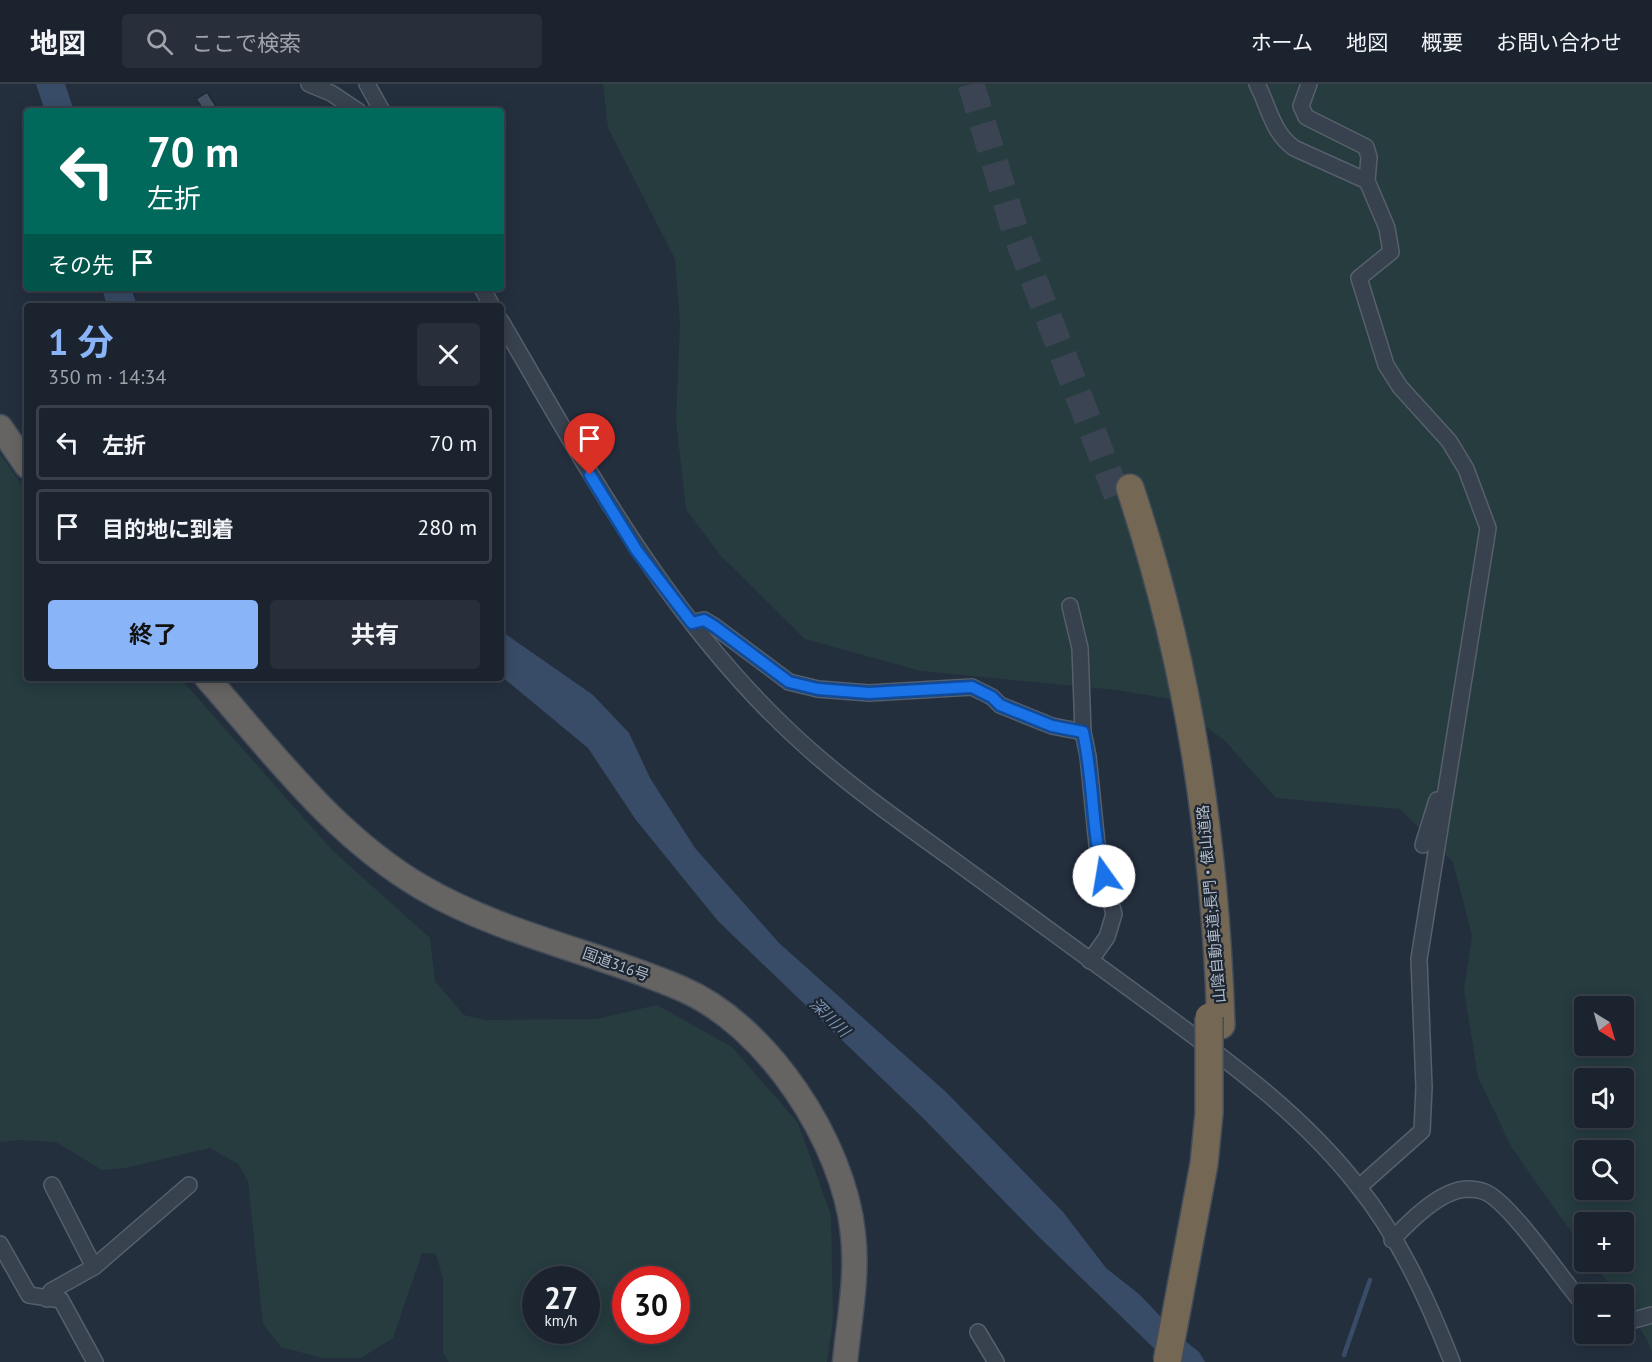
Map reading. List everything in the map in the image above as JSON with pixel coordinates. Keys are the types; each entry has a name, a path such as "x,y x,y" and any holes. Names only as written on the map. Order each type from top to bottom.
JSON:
{"highway":[{"path":"0,427 24,462"},
{"name":"山陰自動車道;長門・俵山道路","path":"1123,492 1168,613 1194,740 1212,882 1215,1021 1220,1106 1208,1217 1179,1362"},
{"name":"国道316号","path":"210,681 330,816 393,870 461,909 683,989 723,1014 771,1058 816,1120 835,1162 848,1200 855,1268 845,1362"},
{"name":"山陰自動車道;長門・俵山道路","path":"1167,1362 1204,1164 1215,1021"}],"street":[{"path":"309,84 331,93 354,108"},
{"path":"367,84 380,108"},
{"path":"1257,84 1272,123 1284,141 1294,148 1367,181"},
{"path":"1309,84 1301,106 1306,117 1366,147 1369,157 1367,181 1387,228 1391,252 1359,278 1382,355 1400,387 1449,441 1466,469 1488,528 1419,959 1424,1087 1422,1131 1359,1187"},
{"path":"504,326 631,542 692,623 761,704 811,752 904,824 1253,1080 1326,1149 1359,1187 1427,1297 1452,1362"},
{"path":"1070,606 1080,648 1083,732 1089,756 1098,854 1114,914 1107,937 1090,961"},
{"path":"692,623 704,620 714,626 789,682 818,689 869,693 972,687 992,697 1000,705 1052,726 1083,732"},
{"path":"1424,845 1436,803 1447,785"},
{"path":"52,1185 94,1267"},
{"path":"46,1299 51,1291 94,1267 189,1185"},
{"path":"1392,1240 1414,1216 1449,1194 1466,1189 1484,1191 1512,1214 1574,1292"},
{"path":"0,1244 25,1291 34,1297 61,1300 95,1362"},
{"path":"1634,1320 1652,1315"},
{"path":"978,1332 996,1362"}],"green space":[{"path":"603,84 1652,84 1652,1353 1634,1319 1634,1284 1609,1284 1600,1272 1634,1272 1634,1212 1574,1212 1574,1236 1512,1148 1478,1077 1464,990 1472,936 1453,862 1400,809 1276,798 1226,742 1171,699 1116,690 921,671 805,639 719,554 686,509 676,421 680,323 675,259 608,128"},
{"path":"0,454 24,488 24,681 183,681 332,850 430,938 435,981 464,1015 485,1020 596,1019 657,1005 732,1047 798,1123 831,1215 833,1321 827,1362 449,1362 443,1352 443,1279 436,1254 422,1253 393,1338 361,1358 322,1358 281,1347 263,1324 248,1181 238,1164 210,1148 125,1168 102,1170 56,1142 18,1140 0,1142"}],"water":[{"path":"36,84 65,84 73,108 44,108"},
{"path":"103,291 132,291 136,303 106,303"},
{"name":"深川川","path":"504,633 593,695 629,733 650,778 695,848 779,943 946,1092 1063,1212 1106,1268 1140,1295 1179,1336 1199,1352 1205,1362 1169,1362 1164,1358 1039,1237 923,1118 718,921 636,820 588,748 504,678"}],"building":[{"path":"207,92 216,106 202,108 196,99"}],"waterway":[{"path":"1344,1355 1370,1280"}],"tunnel":[{"path":"971,84 1015,231 1117,495"}],"route":[{"path":"590,475 637,551 692,623 704,620 714,626 789,682 818,689 869,693 972,687 992,697 1000,705 1052,726 1083,732 1089,756 1098,854 1104,876"}]}
